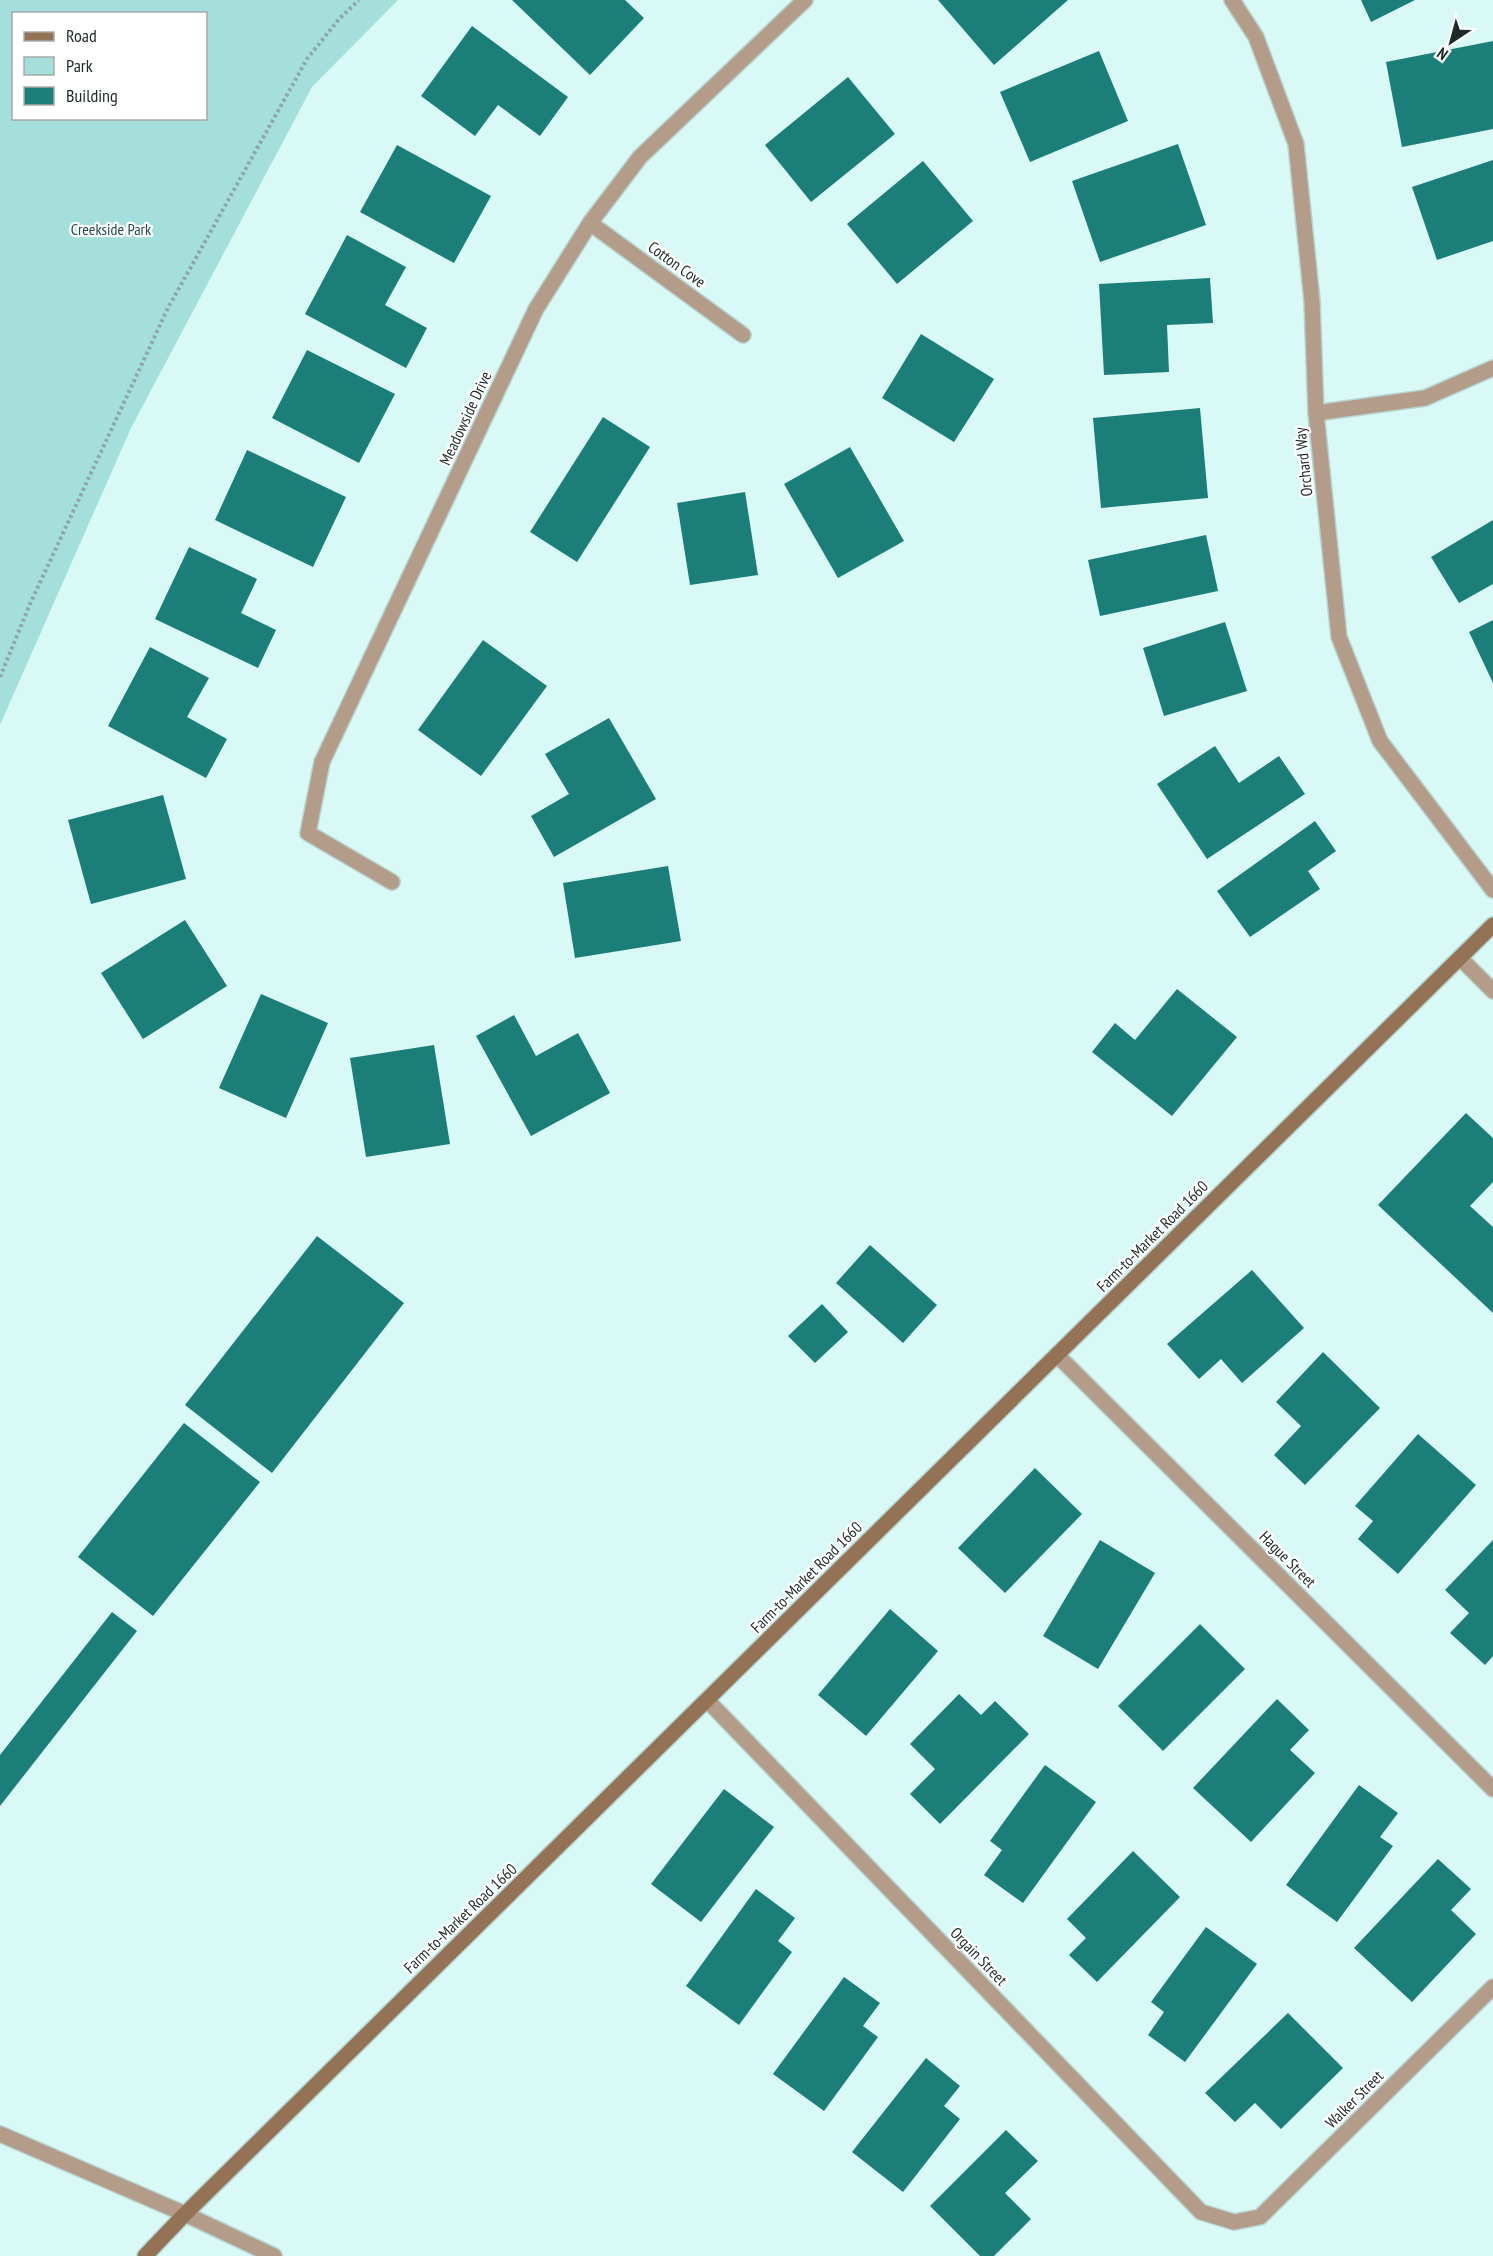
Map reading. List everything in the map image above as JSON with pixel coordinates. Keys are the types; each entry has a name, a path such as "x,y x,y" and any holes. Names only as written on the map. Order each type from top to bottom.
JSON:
{"main road":[{"name":"Farm-to-Market Road 1660","path":"145,2256 184,2214 1493,925"}],"street":[{"name":"Meadowside Drive","path":"392,882 308,833 322,762 536,309 590,223 640,157 806,0"},
{"name":"Orchard Way","path":"1232,0 1256,37 1296,144 1312,301 1316,413 1339,637 1380,741 1493,890"},
{"name":"Cotton Cove","path":"590,223 743,335"},
{"path":"1316,413 1425,398 1493,368"},
{"path":"1460,958 1493,991"},
{"name":"Hague Street","path":"1057,1355 1493,1789"},
{"name":"Orgain Street","path":"707,1700 1201,2212 1234,2222"},
{"name":"Walker Street","path":"1234,2222 1260,2217 1493,1987"},
{"path":"0,2134 274,2256"}],"path":[{"path":"0,676 30,604 168,308 307,59 359,0"}],"green space":[{"name":"Creekside Park","path":"0,0 398,0 312,87 131,428 0,725"}],"building":[{"path":"512,0 625,0 644,18 590,75"},
{"path":"938,0 1068,0 994,65"},
{"path":"1361,0 1415,0 1371,22"},
{"path":"472,26 568,97 540,136 498,105 475,136 421,96"},
{"path":"1493,41 1493,129 1402,147 1386,62"},
{"path":"1099,51 1128,121 1030,162 1000,92"},
{"path":"848,77 895,134 811,202 765,145"},
{"path":"1178,144 1206,225 1100,262 1072,181"},
{"path":"397,145 491,196 454,263 360,212"},
{"path":"1493,160 1493,241 1437,260 1412,187"},
{"path":"923,161 973,221 897,284 847,224"},
{"path":"347,235 406,267 385,305 427,328 406,368 305,314"},
{"path":"1210,278 1213,323 1167,325 1169,372 1104,375 1099,284"},
{"path":"921,334 994,379 954,442 882,398"},
{"path":"307,350 395,394 359,463 272,418"},
{"path":"1200,408 1208,498 1101,508 1093,418"},
{"path":"603,417 650,447 577,562 530,532"},
{"path":"850,447 904,541 838,578 784,484"},
{"path":"247,450 346,497 313,567 215,520"},
{"path":"745,492 758,575 690,585 677,503"},
{"path":"1493,520 1493,584 1459,603 1431,557"},
{"path":"1206,535 1218,591 1100,616 1088,560"},
{"path":"189,547 257,579 241,613 276,630 258,668 155,619"},
{"path":"1493,620 1493,683 1469,632"},
{"path":"1225,622 1247,691 1164,716 1143,648"},
{"path":"483,640 547,686 481,776 418,730"},
{"path":"150,647 209,678 187,717 227,739 206,778 108,726"},
{"path":"609,718 656,799 554,857 531,816 569,794 545,754"},
{"path":"1215,746 1239,783 1279,756 1305,794 1207,859 1157,784"},
{"path":"163,795 186,879 91,904 68,820"},
{"path":"1315,821 1336,851 1308,871 1320,889 1250,937 1217,891"},
{"path":"668,866 681,941 575,958 563,883"},
{"path":"185,920 227,986 143,1039 101,973"},
{"path":"1177,989 1237,1037 1172,1116 1092,1052 1115,1023 1135,1040"},
{"path":"261,994 328,1023 286,1118 219,1088"},
{"path":"514,1015 536,1056 578,1033 610,1093 531,1136 476,1036"},
{"path":"434,1045 450,1144 366,1157 350,1058"},
{"path":"1466,1113 1493,1138 1493,1182 1470,1206 1493,1227 1493,1313 1378,1205"},
{"path":"317,1236 404,1303 272,1473 185,1405"},
{"path":"870,1245 937,1305 903,1343 836,1283"},
{"path":"1252,1270 1304,1328 1242,1383 1221,1359 1199,1379 1167,1344"},
{"path":"822,1304 848,1332 815,1363 788,1336"},
{"path":"1323,1352 1380,1408 1305,1485 1274,1455 1301,1426 1276,1402"},
{"path":"184,1423 260,1482 153,1616 78,1557"},
{"path":"1418,1434 1476,1485 1398,1574 1358,1539 1373,1521 1355,1506"},
{"path":"1035,1468 1082,1514 1005,1593 958,1548"},
{"path":"1100,1540 1155,1573 1098,1669 1043,1636"},
{"path":"1493,1540 1493,1656 1485,1665 1450,1633 1469,1613 1445,1590"},
{"path":"890,1609 938,1651 866,1736 818,1695"},
{"path":"112,1612 137,1631 0,1806 0,1755"},
{"path":"1200,1624 1245,1669 1163,1751 1118,1706"},
{"path":"959,1694 981,1715 995,1701 1029,1734 940,1824 910,1794 935,1769 910,1744"},
{"path":"1277,1699 1309,1730 1290,1750 1315,1773 1251,1842 1193,1788"},
{"path":"1045,1765 1096,1802 1023,1903 984,1875 1002,1850 990,1841"},
{"path":"1359,1785 1398,1813 1380,1837 1393,1846 1337,1922 1286,1885"},
{"path":"724,1789 774,1827 701,1922 651,1884"},
{"path":"1133,1851 1180,1897 1097,1982 1069,1955 1086,1938 1067,1919"},
{"path":"1438,1859 1471,1889 1451,1910 1476,1934 1412,2002 1354,1948"},
{"path":"756,1889 795,1918 778,1941 792,1952 739,2025 686,1986"},
{"path":"1206,1927 1257,1964 1185,2062 1148,2035 1164,2012 1151,2002"},
{"path":"844,1977 880,2003 863,2026 878,2037 824,2111 773,2074"},
{"path":"1288,2013 1343,2068 1281,2129 1255,2103 1235,2122 1205,2093"},
{"path":"926,2058 960,2086 944,2106 960,2119 903,2192 852,2152"},
{"path":"1006,2130 1038,2161 1005,2193 1031,2219 994,2256 980,2256 930,2206"}]}
